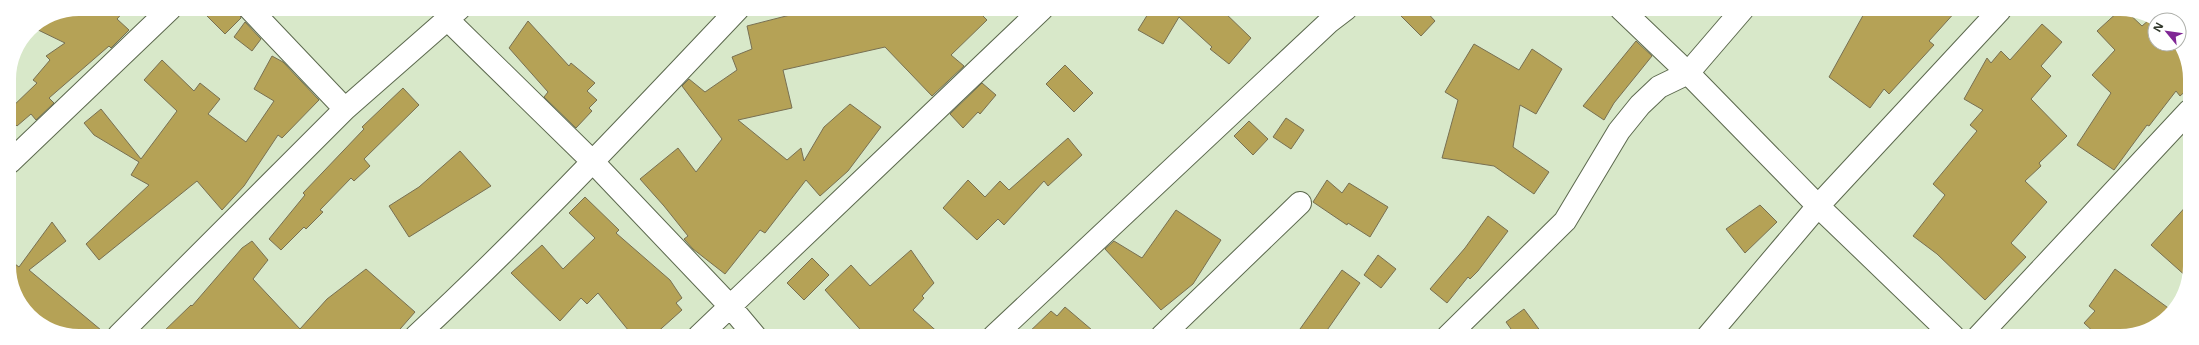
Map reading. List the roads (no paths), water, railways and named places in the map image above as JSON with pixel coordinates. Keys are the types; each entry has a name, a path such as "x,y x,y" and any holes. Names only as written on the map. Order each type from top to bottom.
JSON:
{"street":[{"path":"16,156 163,16"},
{"path":"257,16 345,109"},
{"path":"125,329 345,109 453,16"},
{"path":"455,16 730,305 749,329"},
{"path":"424,329 458,297 593,162 731,16"},
{"path":"706,329 1035,16"},
{"path":"1001,329 1317,33 1338,16"},
{"path":"1627,16 1688,73 1818,206 1946,329"},
{"path":"1455,329 1565,221 1619,131 1640,105 1659,88 1688,73 1738,16"},
{"path":"1714,329 1818,206 1994,16"},
{"path":"1986,329 2183,117"},
{"path":"1169,329 1300,203"}]}
